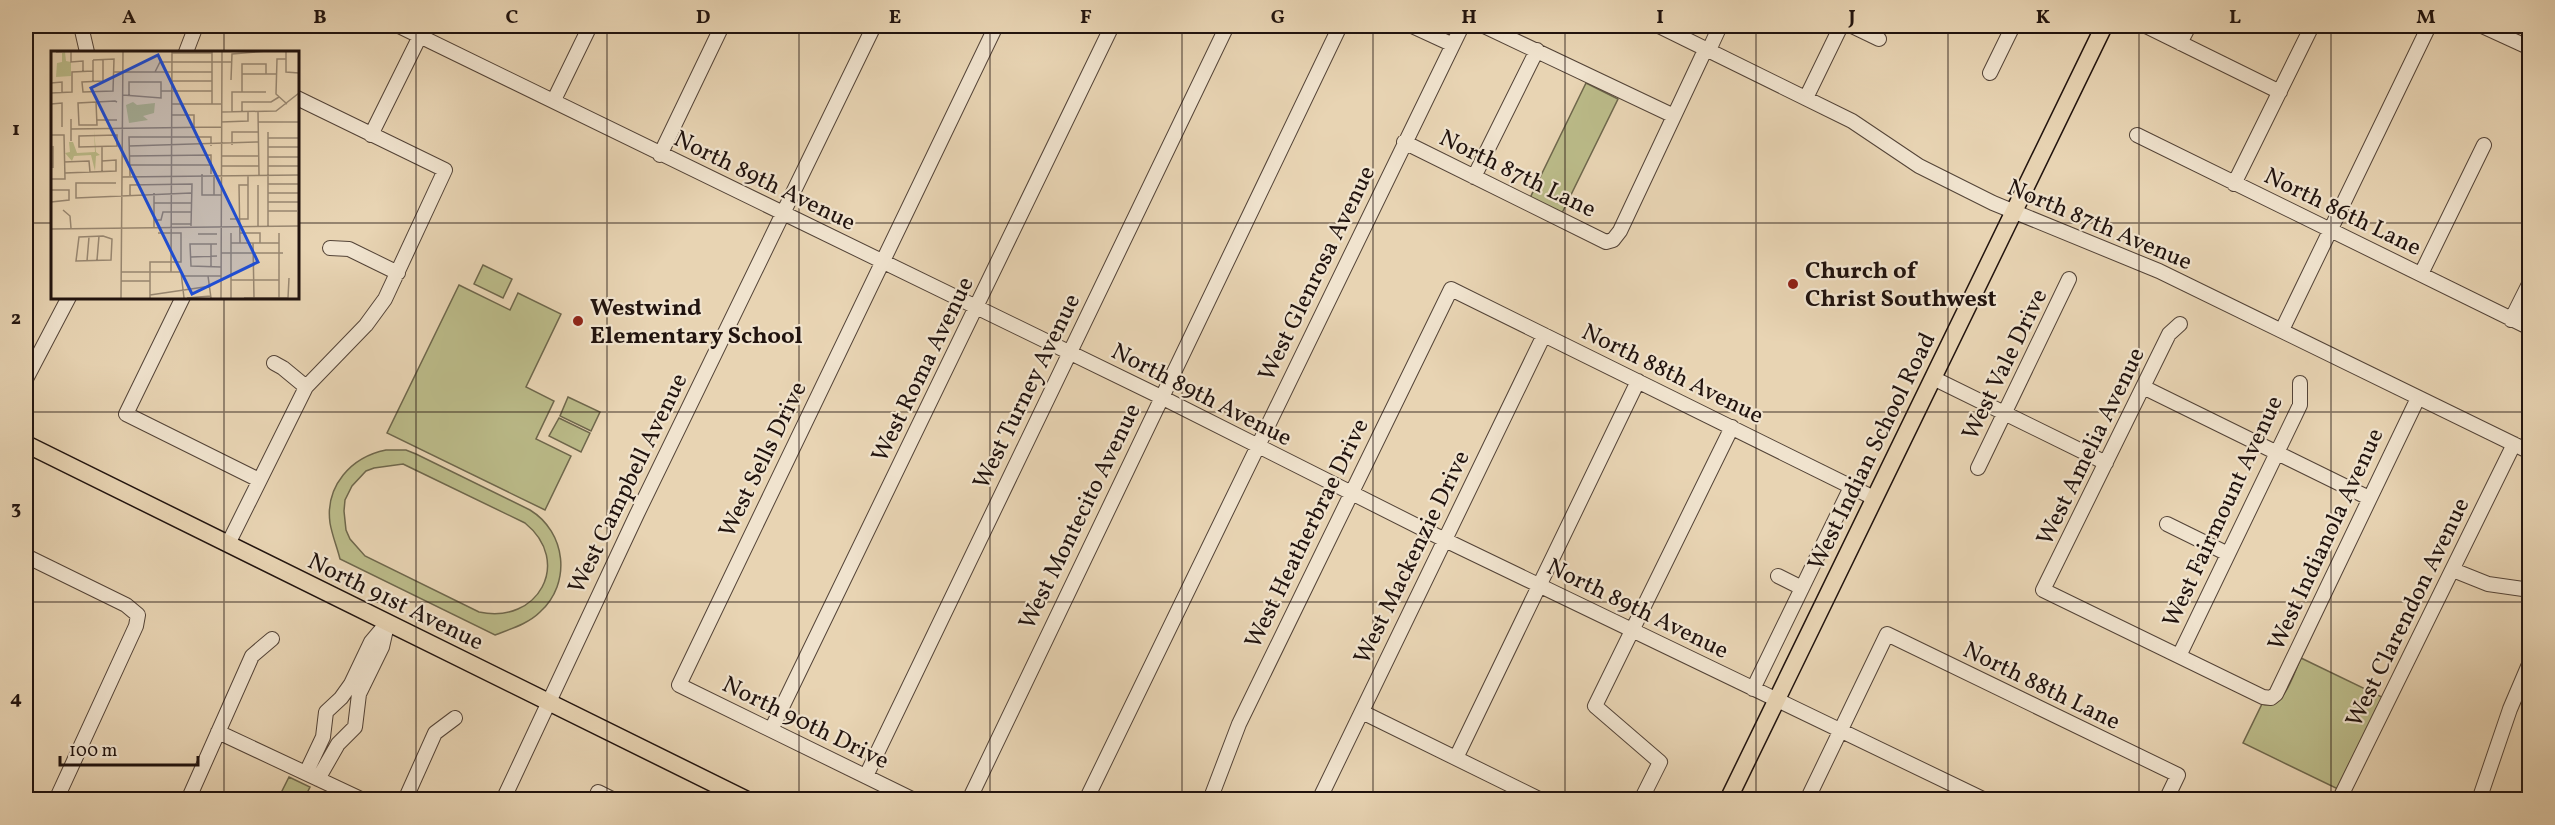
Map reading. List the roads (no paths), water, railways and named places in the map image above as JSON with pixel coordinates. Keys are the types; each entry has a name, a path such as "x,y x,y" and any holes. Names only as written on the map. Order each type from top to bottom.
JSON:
{"main road":[{"name":"West Indian School Road","path":"1728,800 2104,26"},
{"name":"North 91st Avenue","path":"26,444 747,800"}],"street":[{"path":"81,26 87,51"},
{"path":"186,51 196,26"},
{"name":"North 89th Avenue","path":"399,26 422,31 660,154 1161,397 1350,494 1985,800"},
{"path":"554,100 590,26"},
{"path":"660,154 722,26"},
{"name":"West Campbell Avenue","path":"503,800 547,702 874,26"},
{"name":"West Sells Drive","path":"679,685 996,26"},
{"name":"West Roma Avenue","path":"771,730 1112,26"},
{"name":"West Turney Avenue","path":"866,776 1227,26"},
{"name":"West Montecito Avenue","path":"969,800 1340,26"},
{"path":"1412,26 1451,44"},
{"name":"West Glenrosa Avenue","path":"1086,800 1451,44 1462,26"},
{"path":"1484,26 1674,116 1720,26"},
{"name":"North 87th Avenue","path":"1659,26 1852,121 1919,166 2013,212 2119,253 2282,330 2529,452"},
{"path":"1806,98 1841,26"},
{"path":"1852,26 1879,39"},
{"path":"1990,73 2013,26"},
{"path":"2146,26 2280,92"},
{"path":"2180,43 2189,26"},
{"path":"2234,184 2312,26"},
{"path":"2282,330 2429,26"},
{"path":"2482,26 2529,48"},
{"path":"371,135 422,31"},
{"path":"1474,177 1537,50"},
{"path":"228,544 306,387 366,325 385,299 445,170 298,98"},
{"name":"North 87th Lane","path":"1404,142 1605,242 1612,240 1620,231 1674,116"},
{"name":"North 86th Lane","path":"2137,135 2529,328"},
{"path":"2421,274 2484,145"},
{"path":"330,248 349,249 398,273"},
{"name":"West Vale Drive","path":"1978,468 2070,279"},
{"path":"2511,320 2529,282"},
{"name":"North 88th Avenue","path":"1451,289 1874,498"},
{"name":"West Heatherbrae Drive","path":"1210,800 1239,724 1451,289"},
{"path":"26,379 68,298"},
{"path":"183,298 126,414 259,480"},
{"name":"West Amelia Avenue","path":"2179,656 2043,590 2169,334 2180,324"},
{"name":"West Mackenzie Drive","path":"1319,800 1544,335"},
{"path":"274,363 306,387"},
{"path":"1933,378 2106,463"},
{"path":"1456,758 1638,381"},
{"name":"West Fairmount Avenue","path":"2179,656 2300,405 2300,384"},
{"path":"2143,387 2369,498"},
{"name":"West Indianola Avenue","path":"2179,656 2264,697 2271,698 2276,694 2418,398"},
{"path":"1641,800 1659,762 1595,706 1732,427"},
{"name":"West Clarendon Avenue","path":"2339,800 2514,444"},
{"name":"West Indian School Road","path":"1753,689 1851,487"},
{"path":"2167,524 2228,554"},
{"path":"26,556 126,605 138,615 136,626 56,800"},
{"path":"2453,570 2488,584 2529,590"},
{"name":"West Indian School Road","path":"1778,576 1802,588"},
{"path":"312,776 323,737 326,712 341,698 351,684 371,642 387,623"},
{"path":"312,776 338,744 355,728 359,694 382,647 387,623"},
{"name":"North 88th Lane","path":"1841,729 1887,634 2178,775 2166,800"},
{"path":"188,800 252,656 272,639"},
{"path":"2479,800 2510,709 2529,662"},
{"name":"North 90th Drive","path":"679,685 914,800"},
{"path":"1362,712 1541,800"},
{"path":"405,800 435,734 455,718"},
{"path":"1807,800 1841,729"},
{"path":"218,732 363,800"},
{"path":"323,737 338,744"},
{"path":"596,796 614,800"}],"place":[{"name":"Church of Christ Southwest","path":"1793,284"},
{"name":"Westwind Elementary School","path":"578,321"}]}
